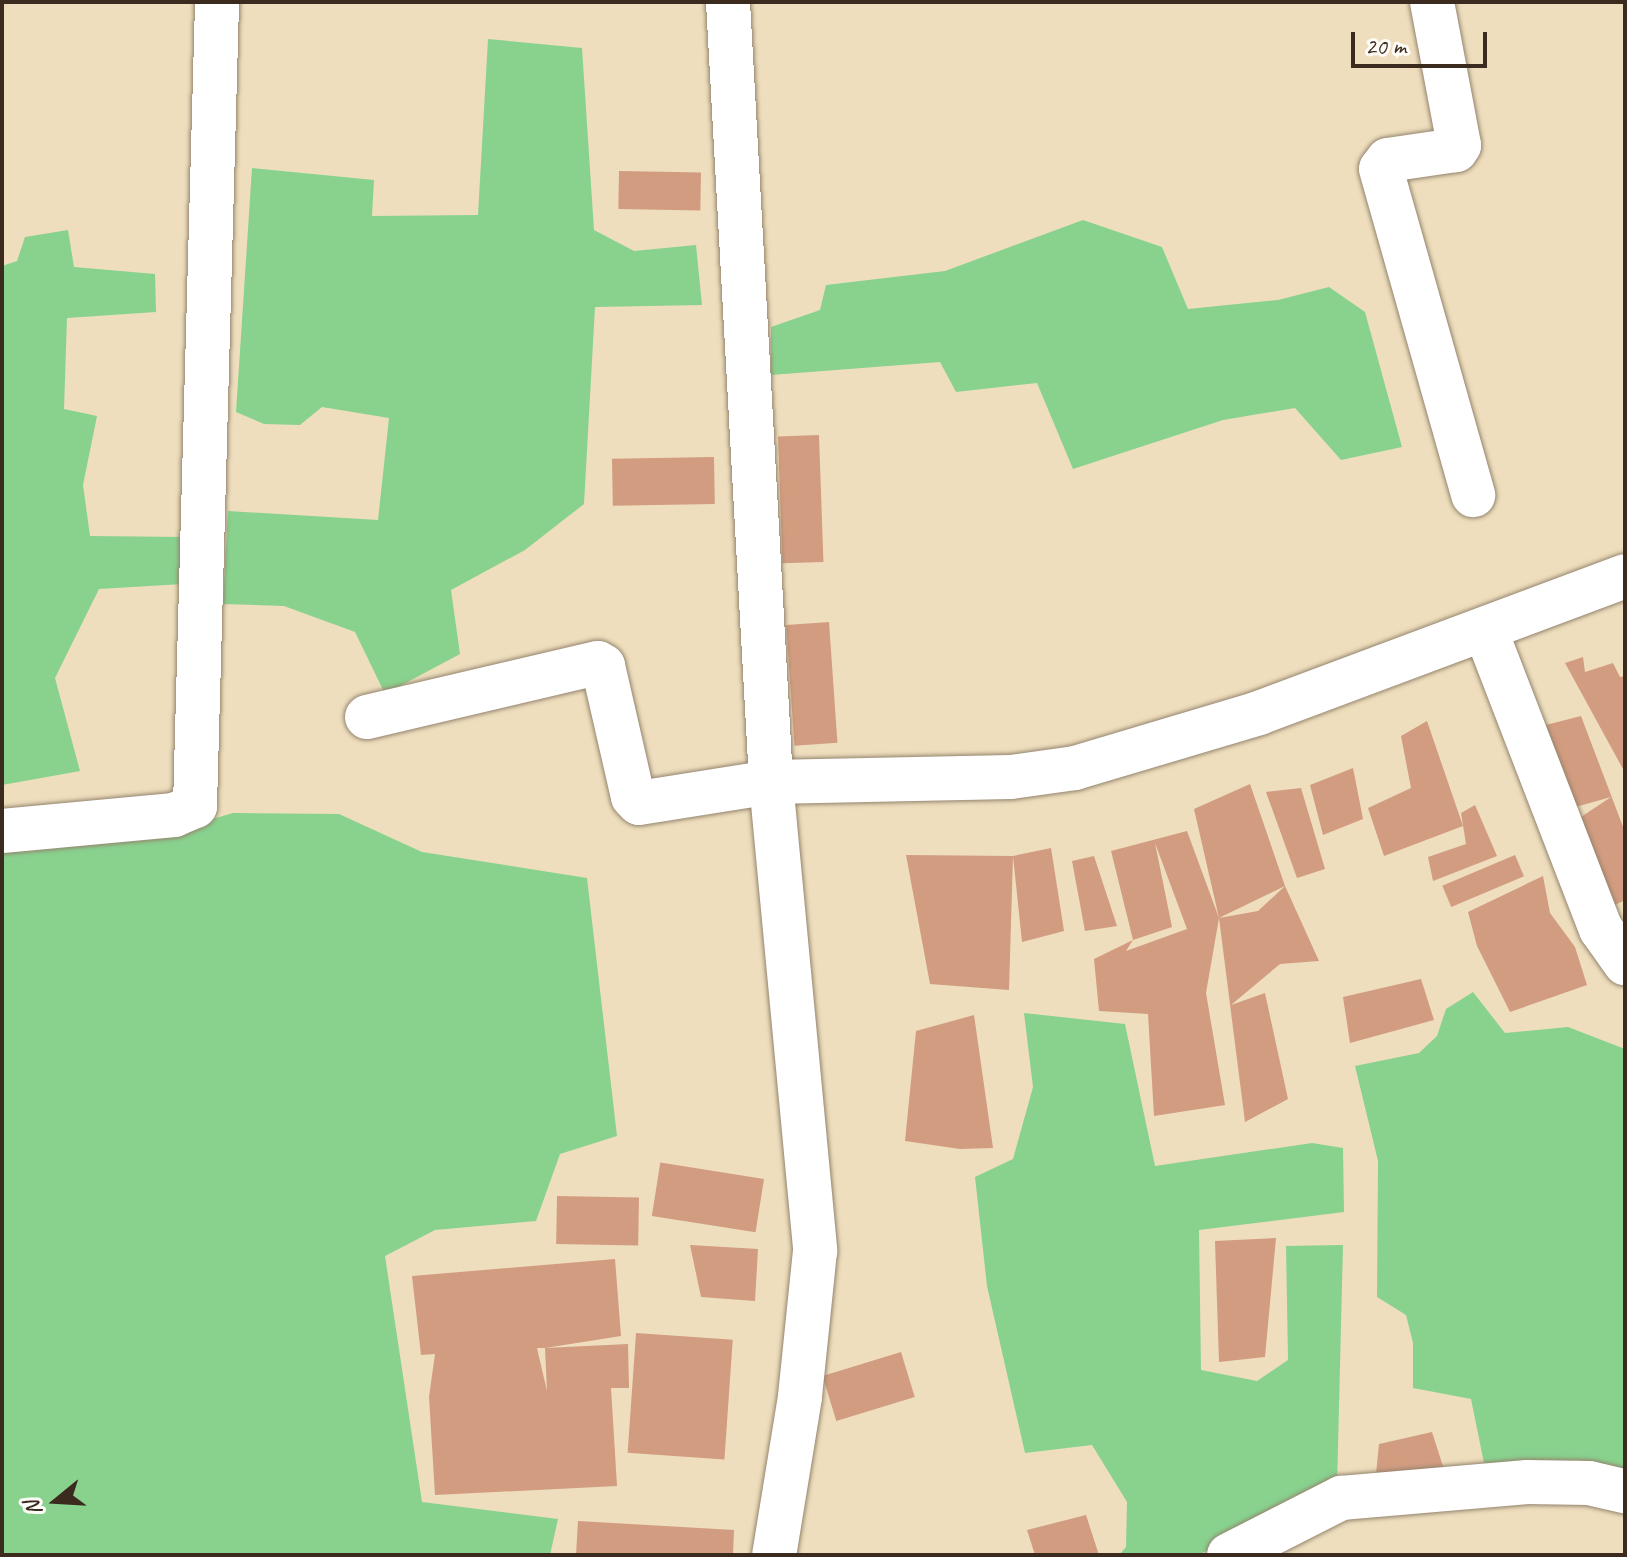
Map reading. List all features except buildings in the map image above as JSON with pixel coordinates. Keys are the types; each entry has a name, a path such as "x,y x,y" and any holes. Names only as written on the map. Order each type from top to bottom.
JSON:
{"street":[{"path":"2,831 174,815 195,806 217,2"},
{"path":"728,2 771,782 815,1251 800,1397 774,1555"},
{"path":"1432,2 1459,145 1456,150 1388,160 1381,169 1473,495"},
{"path":"367,717 598,663 603,666 634,801 771,782 1011,777 1075,768 1259,713 1625,576"},
{"path":"1485,629 1601,929 1625,963"},
{"path":"1229,1555 1341,1498 1527,1482 1589,1483 1625,1491"}],"green space":[{"path":"488,39 582,48 594,230 634,251 696,245 702,305 595,307 584,504 525,550 451,590 460,654 385,694 355,632 284,606 223,604 228,511 378,520 389,418 322,407 300,425 264,424 236,412 252,168 374,180 372,216 478,215"},
{"path":"1083,220 1162,247 1188,309 1278,300 1329,287 1365,312 1402,447 1341,460 1295,408 1223,420 1073,469 1037,383 956,392 940,362 771,375 771,327 820,310 826,285 945,271"},
{"path":"68,230 74,267 155,274 156,312 67,318 64,409 97,416 83,485 90,536 186,537 183,584 99,589 55,678 80,771 2,785 2,266 17,261 25,237"},
{"path":"233,813 339,814 422,852 587,878 617,1136 560,1154 536,1221 435,1230 385,1256 422,1502 558,1519 550,1555 2,1555 2,850 172,831"},
{"path":"1473,992 1505,1033 1568,1027 1625,1049 1625,1472 1580,1460 1484,1463 1471,1399 1413,1388 1413,1343 1406,1315 1377,1297 1378,1161 1355,1066 1419,1053 1437,1036 1446,1009"},
{"path":"1024,1013 1125,1024 1155,1166 1312,1143 1343,1148 1344,1212 1199,1230 1201,1370 1257,1381 1288,1360 1286,1246 1343,1245 1337,1488 1198,1555 1119,1555 1126,1547 1127,1502 1092,1445 1025,1453 987,1286 975,1177 1013,1159 1033,1087"}]}
